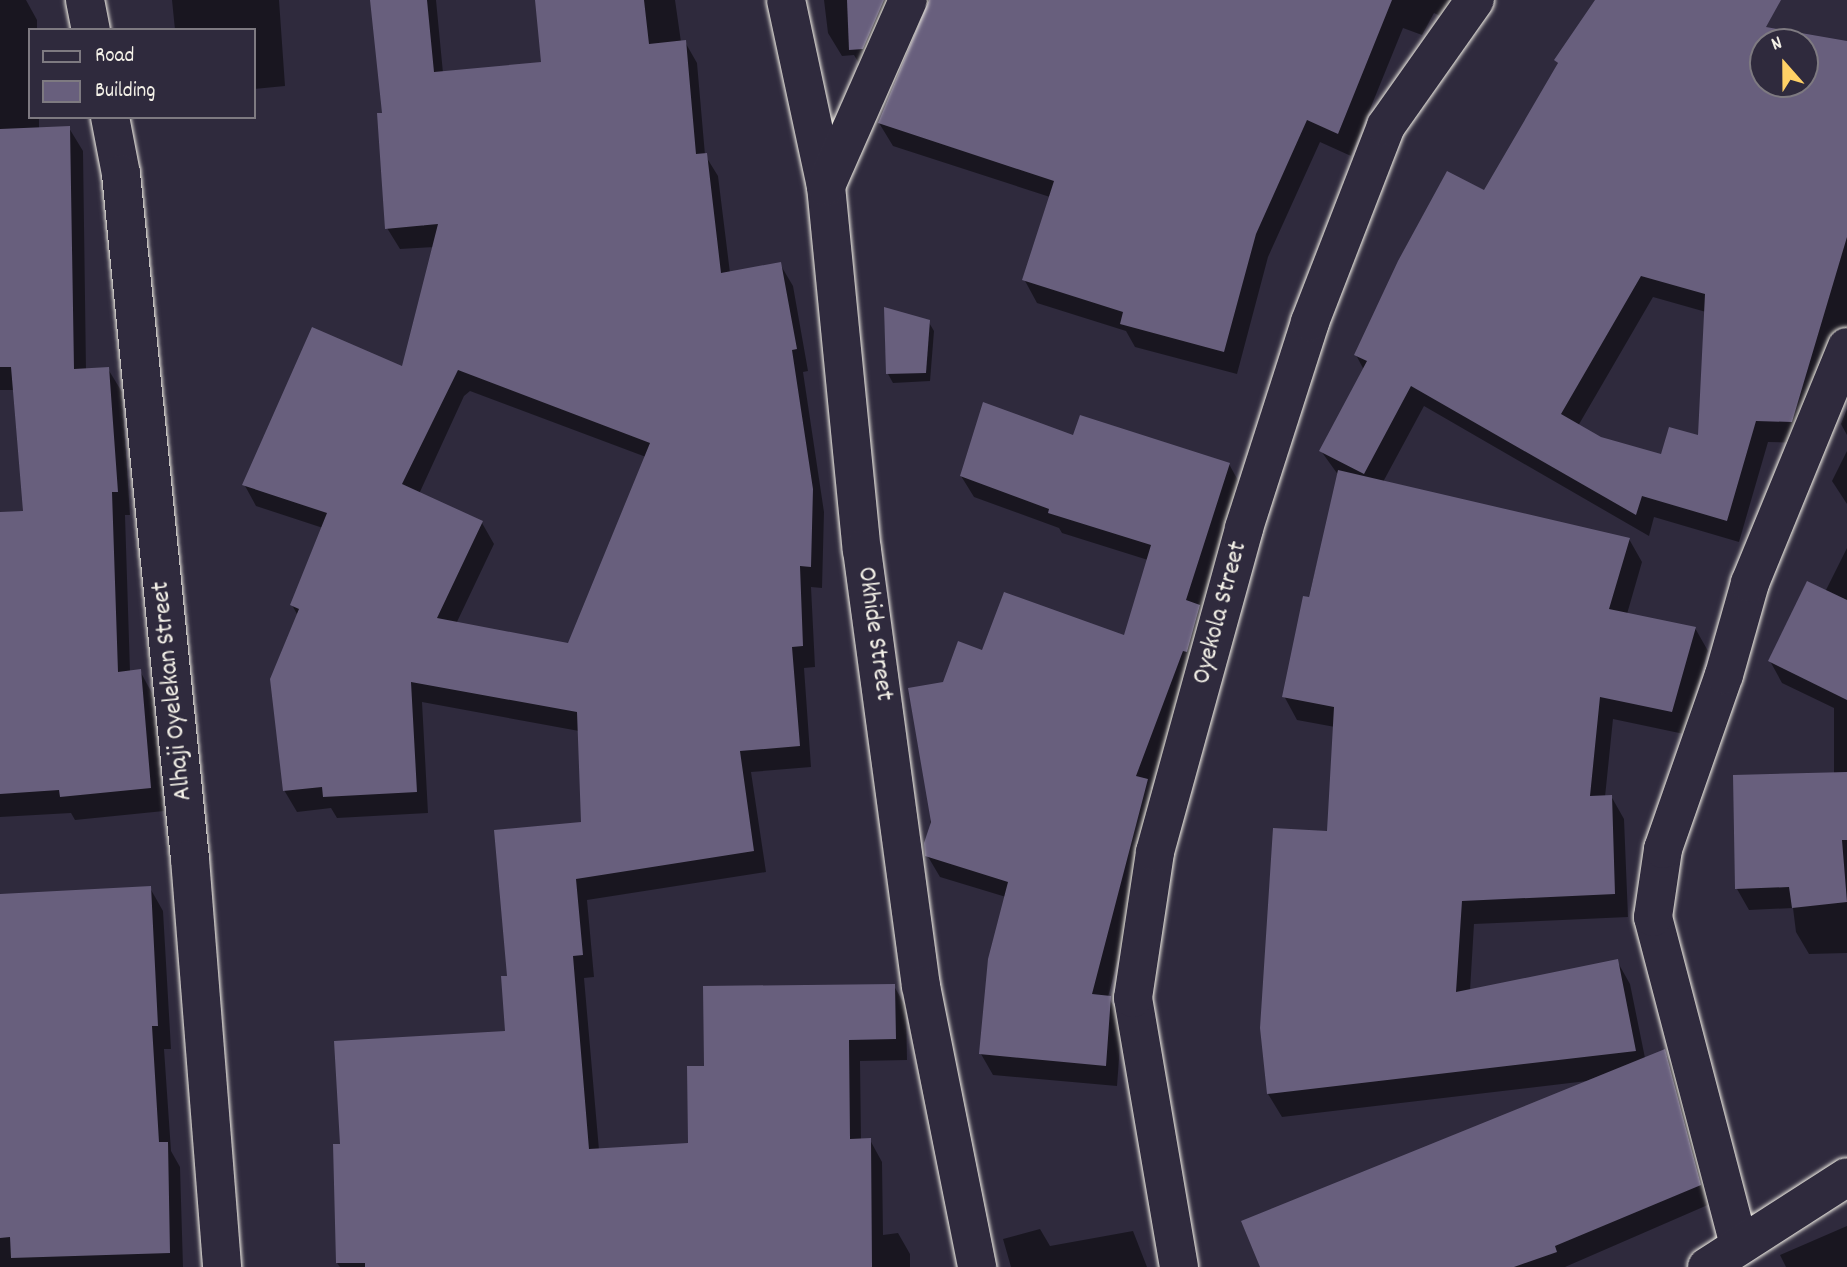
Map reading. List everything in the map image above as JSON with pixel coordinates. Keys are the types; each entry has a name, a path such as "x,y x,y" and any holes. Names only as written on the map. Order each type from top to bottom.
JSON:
{"street":[{"path":"85,0 92,28"},
{"name":"Okhide Street","path":"786,0 826,186 862,550 919,972 977,1267"},
{"path":"826,186 908,0"},
{"name":"Oyekola Street","path":"1179,1267 1133,998 1155,852 1244,528 1310,323 1386,126 1475,0"},
{"name":"Alhaji Oyelekan Street","path":"110,119 121,174 190,859 222,1267"},
{"path":"1739,1245 1653,917 1663,849 1724,675 1750,583 1847,347"},
{"path":"1707,1267 1847,1177"}],"building":[{"path":"370,0 427,0 434,72 541,62 535,0 644,0 649,44 686,40 696,154 707,153 721,273 781,262 797,349 792,350 813,489 811,567 800,566 803,646 792,647 800,746 740,751 754,851 576,879 583,955 573,956 589,1149 688,1143 687,1066 704,1066 703,986 895,984 896,1039 849,1040 850,1139 871,1138 872,1267 365,1267 365,1263 336,1263 333,1144 340,1144 334,1041 505,1031 501,976 507,976 494,830 581,822 577,712 411,682 417,792 323,797 322,787 283,791 270,679 299,609 290,605 327,513 242,485 312,327 402,366 438,224 385,229 377,113 382,113","holes":["458,370 650,443 568,643 437,618 483,521 402,484"]},
{"path":"847,0 884,0 863,49 849,50"},
{"path":"929,0 1392,0 1338,134 1307,120 1256,234 1224,352 1120,324 1123,312 1022,280 1054,181 878,123"},
{"path":"1595,0 1781,0 1766,27 1772,28 1749,28 1749,98 1819,98 1819,36 1847,41 1847,237 1792,422 1756,421 1727,521 1642,496 1636,515 1411,386 1364,474 1319,451 1367,361 1354,355 1398,261 1447,171 1484,190 1558,63 1554,60","holes":["1641,276 1705,294 1698,435 1669,427 1661,454 1601,437 1561,414"]},
{"path":"70,126 74,369 109,367 118,492 112,492 118,672 141,669 151,788 60,797 59,790 0,794 0,512 23,511 11,367 0,367 0,129"},
{"path":"884,307 930,320 926,373 886,374"},
{"path":"983,402 1073,435 1080,415 1230,463 1186,600 1200,605 1187,652 1183,651 1136,776 1148,779 1092,994 1111,996 1106,1066 979,1054 988,959 1008,882 925,856 924,843 931,822 908,688 943,682 958,641 982,650 1004,592 1124,635 1151,545 1048,513 1049,509 960,476"},
{"path":"1338,470 1630,538 1609,609 1696,627 1672,712 1600,697 1590,796 1612,795 1615,894 1462,901 1456,992 1618,959 1636,1051 1267,1094 1260,1028 1273,828 1327,831 1334,707 1282,697 1303,596 1309,597"},
{"path":"1807,581 1847,600 1847,700 1768,661"},
{"path":"1847,772 1847,840 1842,840 1847,902 1792,908 1789,887 1735,889 1733,775"},
{"path":"151,886 158,1026 152,1026 159,1142 168,1142 170,1253 11,1258 10,1237 0,1238 0,894"},
{"path":"1665,1049 1701,1185 1555,1246 1557,1252 1514,1267 1260,1267 1241,1221"}]}
